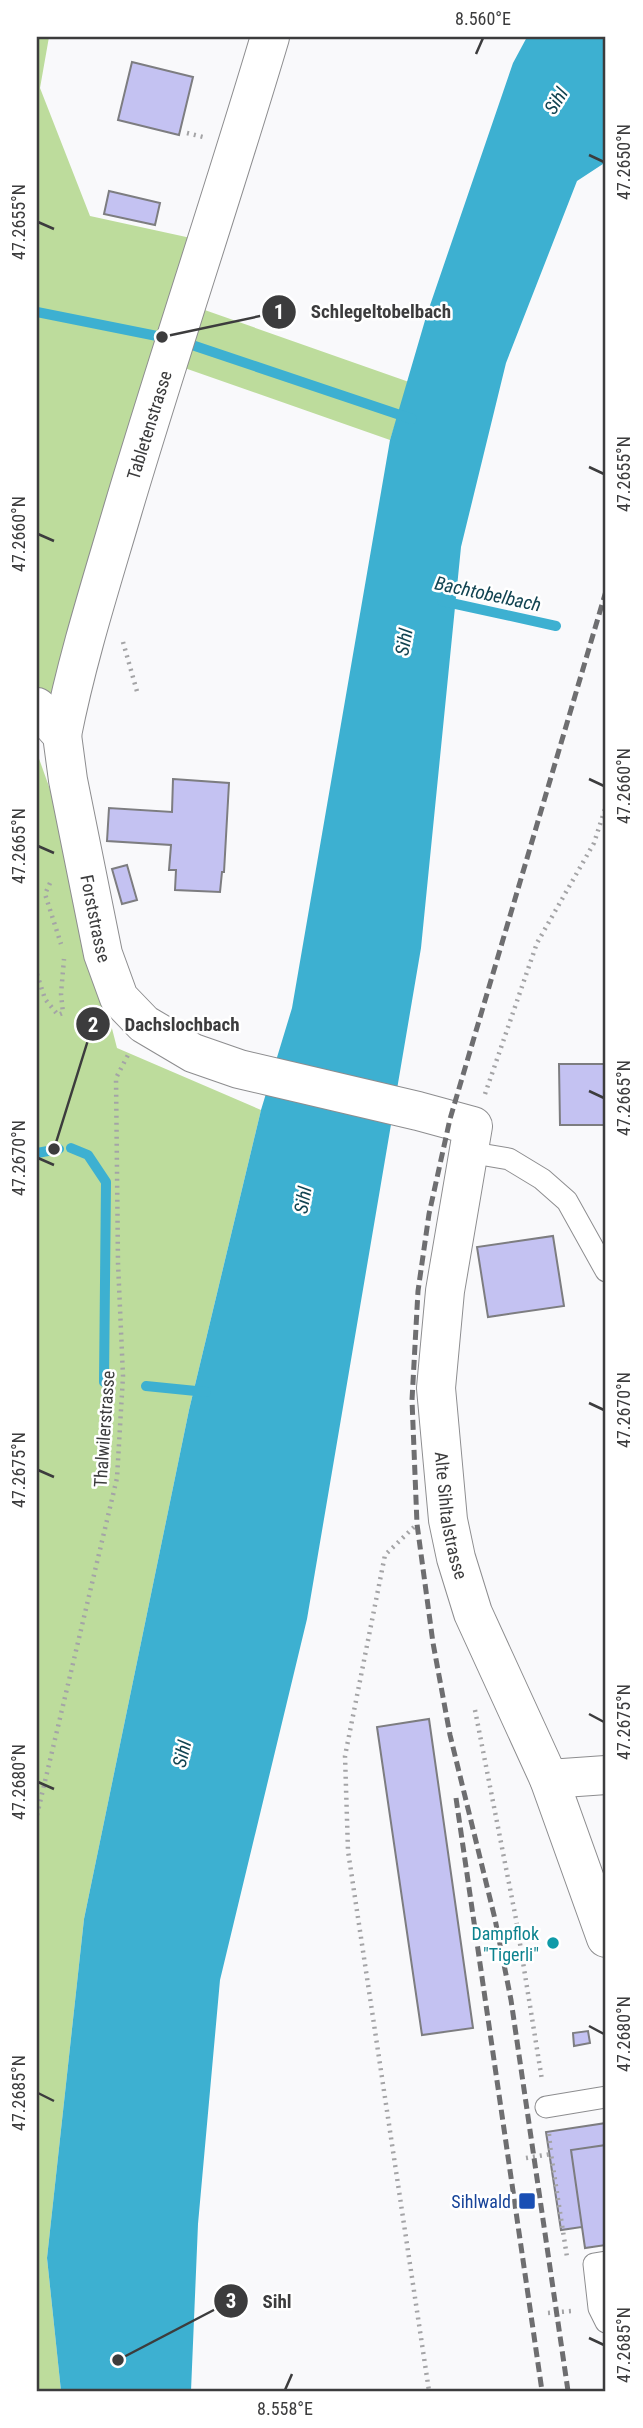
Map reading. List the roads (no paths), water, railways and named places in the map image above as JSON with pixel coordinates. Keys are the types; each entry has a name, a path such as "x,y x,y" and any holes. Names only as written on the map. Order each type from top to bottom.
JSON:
{"street":[{"name":"Tabletenstrasse","path":"62,735 88,627 270,37"},
{"path":"37,706 62,735"},
{"name":"Forststrasse","path":"62,735 68,780 103,954 119,998 144,1024 193,1053 239,1069 418,1111 471,1139"},
{"name":"Alte Sihltalstrasse","path":"471,1139 445,1291 436,1388 448,1520 456,1558 473,1613 549,1779 606,1938"},
{"path":"549,1779 606,1775"}],"lane":[{"path":"471,1139 542,1179 567,1201 606,1271"},
{"path":"546,2107 606,2096"},
{"path":"606,2262 594,2264 599,2308 606,2322"}],"water":[{"path":"527,37 606,37 606,162 577,181 506,363 461,547 421,948 307,1619 220,1980 198,2224 191,2391 61,2391 47,2258 84,1919 189,1410 261,1110 292,1008 390,440 426,317 513,63"}],"waterway":[{"path":"37,312 162,337"},
{"path":"189,344 412,419"},
{"name":"Bachtobelbach","path":"442,601 556,626"},
{"path":"71,1148 88,1155 106,1182 104,1382"},
{"path":"37,1153 59,1149"},
{"path":"146,1386 206,1392"}],"railway":[{"path":"568,2391 511,2000 495,1919 450,1735 433,1643 417,1524 412,1400 418,1291 429,1214 450,1119 606,591"},
{"path":"456,1798 542,2391"}],"place":[{"name":"Schlegeltobelbach","path":"162,337"},
{"name":"Dachslochbach","path":"54,1149"},
{"name":"Dampflok \"Tigerli\"","path":"553,1943"},
{"name":"Sihlwald","path":"527,2201"},
{"name":"Sihl","path":"118,2360"}]}
